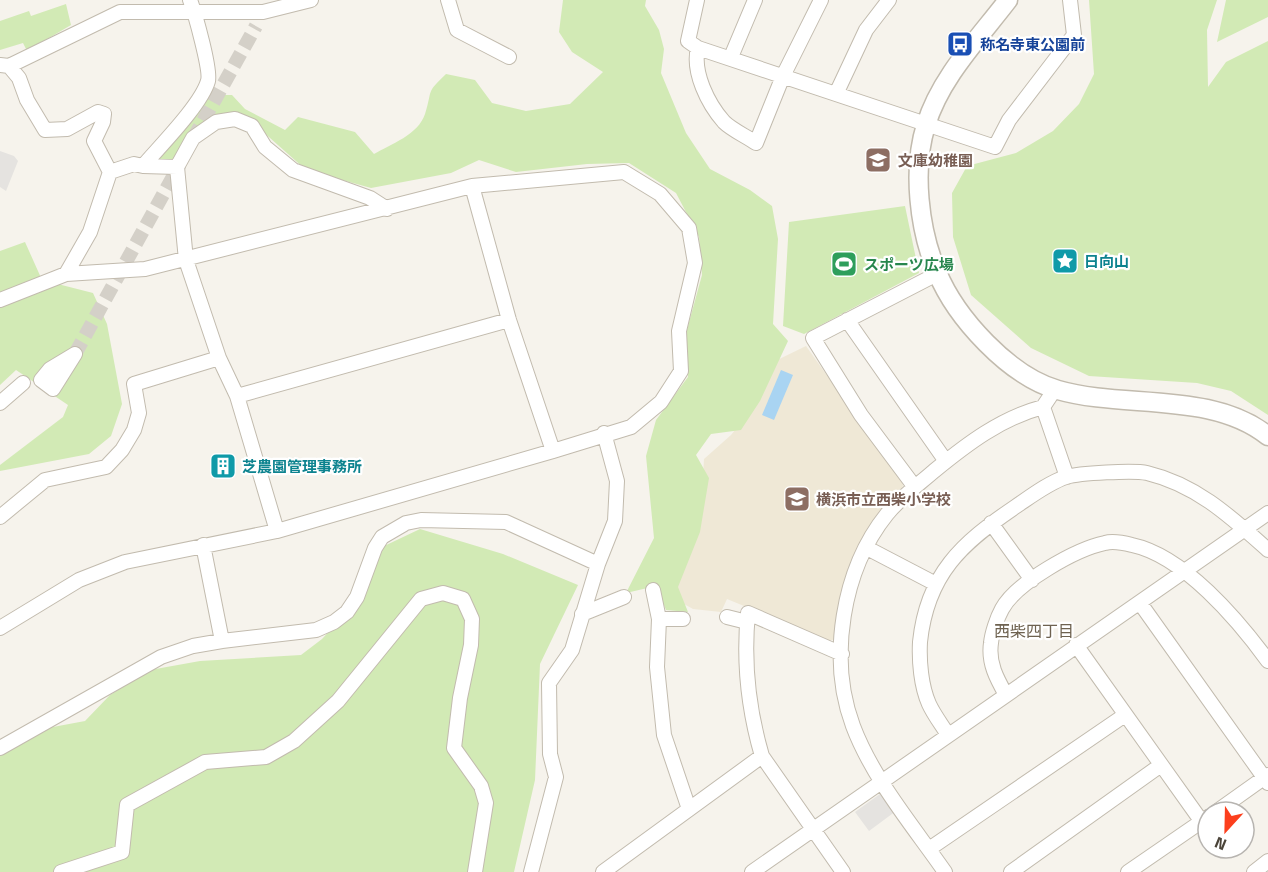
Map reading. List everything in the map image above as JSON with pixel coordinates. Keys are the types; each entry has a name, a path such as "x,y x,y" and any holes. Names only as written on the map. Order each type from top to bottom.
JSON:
{"street":[{"path":"66,274 90,232 110,172 93,141 103,122 104,114 98,112 67,129 45,130 27,100 19,78 4,66 118,6 193,6 263,12 311,0"},
{"path":"448,0 457,30 509,57"},
{"path":"698,0 688,41 698,48 731,57 995,147 1009,120 1074,35 1070,0"},
{"path":"731,57 756,0"},
{"path":"698,48 696,56 704,90 725,122 756,143 783,76 821,0"},
{"path":"836,94 866,30 889,0"},
{"path":"1008,0 952,73 926,124 919,154 920,187 925,230 937,274 976,332 1002,357 1034,380 1077,395 1201,407 1231,414 1268,436"},
{"path":"143,166 200,100 209,79 193,6"},
{"path":"256,26 263,12"},
{"path":"277,531 237,396 219,358 186,260 179,212 181,194 177,167 192,138 216,122 235,119 252,126 265,147 293,170 370,198 387,209"},
{"path":"110,172 134,164 177,167"},
{"path":"0,300 66,274 145,269 472,186 624,172 660,194 688,228 696,263 679,331 681,371 662,402 631,427 604,433 553,451 277,531 125,562 79,580 0,628"},
{"path":"472,186 509,320 553,451"},
{"path":"914,486 861,415 813,339 937,274"},
{"path":"237,396 509,320"},
{"path":"847,320 945,460"},
{"path":"0,517 45,480 106,467 122,450 134,430 139,412 134,384 219,358"},
{"path":"0,403 23,383"},
{"path":"945,872 882,782 853,725 842,677 846,603 867,549 886,515 914,486 970,441 1025,412 1043,407 1055,389"},
{"path":"1043,407 1067,477"},
{"path":"531,872 556,777 550,754 549,683 572,650 598,564 615,520 617,481 604,433"},
{"path":"948,735 928,703 919,652 925,608 934,583 973,537 991,523 1067,477 1145,472 1190,488 1217,505 1268,550"},
{"path":"752,872 1268,513"},
{"path":"0,748 160,657 193,646 316,630 334,622 347,612 357,597 375,548 382,537 406,523 421,520 506,522 598,564"},
{"path":"991,523 1032,580"},
{"path":"1005,695 993,671 991,645 1003,608 1032,580 1066,558 1108,542 1131,544 1157,552 1184,572 1242,626 1268,661"},
{"path":"203,545 222,641"},
{"path":"867,549 934,583"},
{"path":"653,590 659,619 657,667 663,725 689,809"},
{"path":"61,872 122,852 127,805 206,762 266,758 294,741 338,701 421,599 443,593 463,599 472,619 471,645 460,698 454,748 481,786 486,803 475,872"},
{"path":"582,614 624,597"},
{"path":"1140,603 1267,779 1235,800"},
{"path":"842,654 748,613 746,679 751,718 762,756 843,872"},
{"path":"727,618 747,622"},
{"path":"659,619 683,619"},
{"path":"1076,645 1161,765 1196,808"},
{"path":"929,849 1125,715"},
{"path":"603,872 762,756"},
{"path":"1011,872 1161,765"},
{"path":"1128,872 1196,825"},
{"path":"1254,872 1268,861"}],"shaded area":[{"path":"0,151 14,156 18,161 6,191 0,187"},
{"name":"横浜市立西柴小学校","path":"806,346 902,481 903,486 874,524 835,639 829,641 727,599 721,612 693,609 675,599 676,570 701,512 704,459 731,435 750,411 767,365"},
{"path":"880,794 884,795 896,811 869,831 855,812"}],"green space":[{"path":"563,0 646,0 645,6 659,30 664,49 661,73 686,133 710,169 750,190 772,206 778,239 773,324 788,341 760,401 741,430 711,434 696,455 709,478 700,532 678,587 688,612 666,610 656,586 626,593 654,538 646,456 656,420 688,377 685,337 702,275 699,237 676,193 629,163 587,164 516,172 479,160 451,173 371,188 306,170 251,121 229,114 200,124 177,160 157,159 204,95 232,95 245,109 285,130 298,117 355,132 374,154 416,128 425,114 432,89 446,74 475,80 492,103 526,111 570,104 603,72 572,52 559,32"},
{"path":"1089,0 1217,0 1207,30 1208,87 1226,62 1268,41 1268,415 1231,391 1197,383 1089,376 1031,348 971,295 953,237 952,193 967,166 1016,153 1053,131 1079,104 1094,74"},
{"path":"1226,0 1268,0 1268,17 1217,42"},
{"path":"66,4 71,25 27,51 23,43 0,50 0,21 29,11 31,16"},
{"path":"905,206 919,273 804,334 783,326 789,222"},
{"path":"25,242 42,280 93,293 107,324 122,404 111,436 89,454 0,471 0,465 63,417 68,405 16,370 0,385 0,251"},
{"path":"420,529 503,554 578,585 540,664 535,780 514,872 0,872 0,756 37,730 85,721 110,695 150,670 200,661 301,655 322,639 348,611 380,548"}],"water":[{"path":"781,370 793,375 774,420 762,415"}],"tunnel":[{"path":"193,139 256,26"},
{"path":"75,354 180,164"}],"place":[{"name":"称名寺東公園前","path":"960,44"},
{"name":"文庫幼稚園","path":"878,160"},
{"name":"日向山","path":"1065,261"},
{"name":"スポーツ広場","path":"844,264"},
{"name":"芝農園管理事務所","path":"223,466"},
{"name":"横浜市立西柴小学校","path":"797,499"}],"district":[{"name":"西柴四丁目","path":"1034,631"}]}
